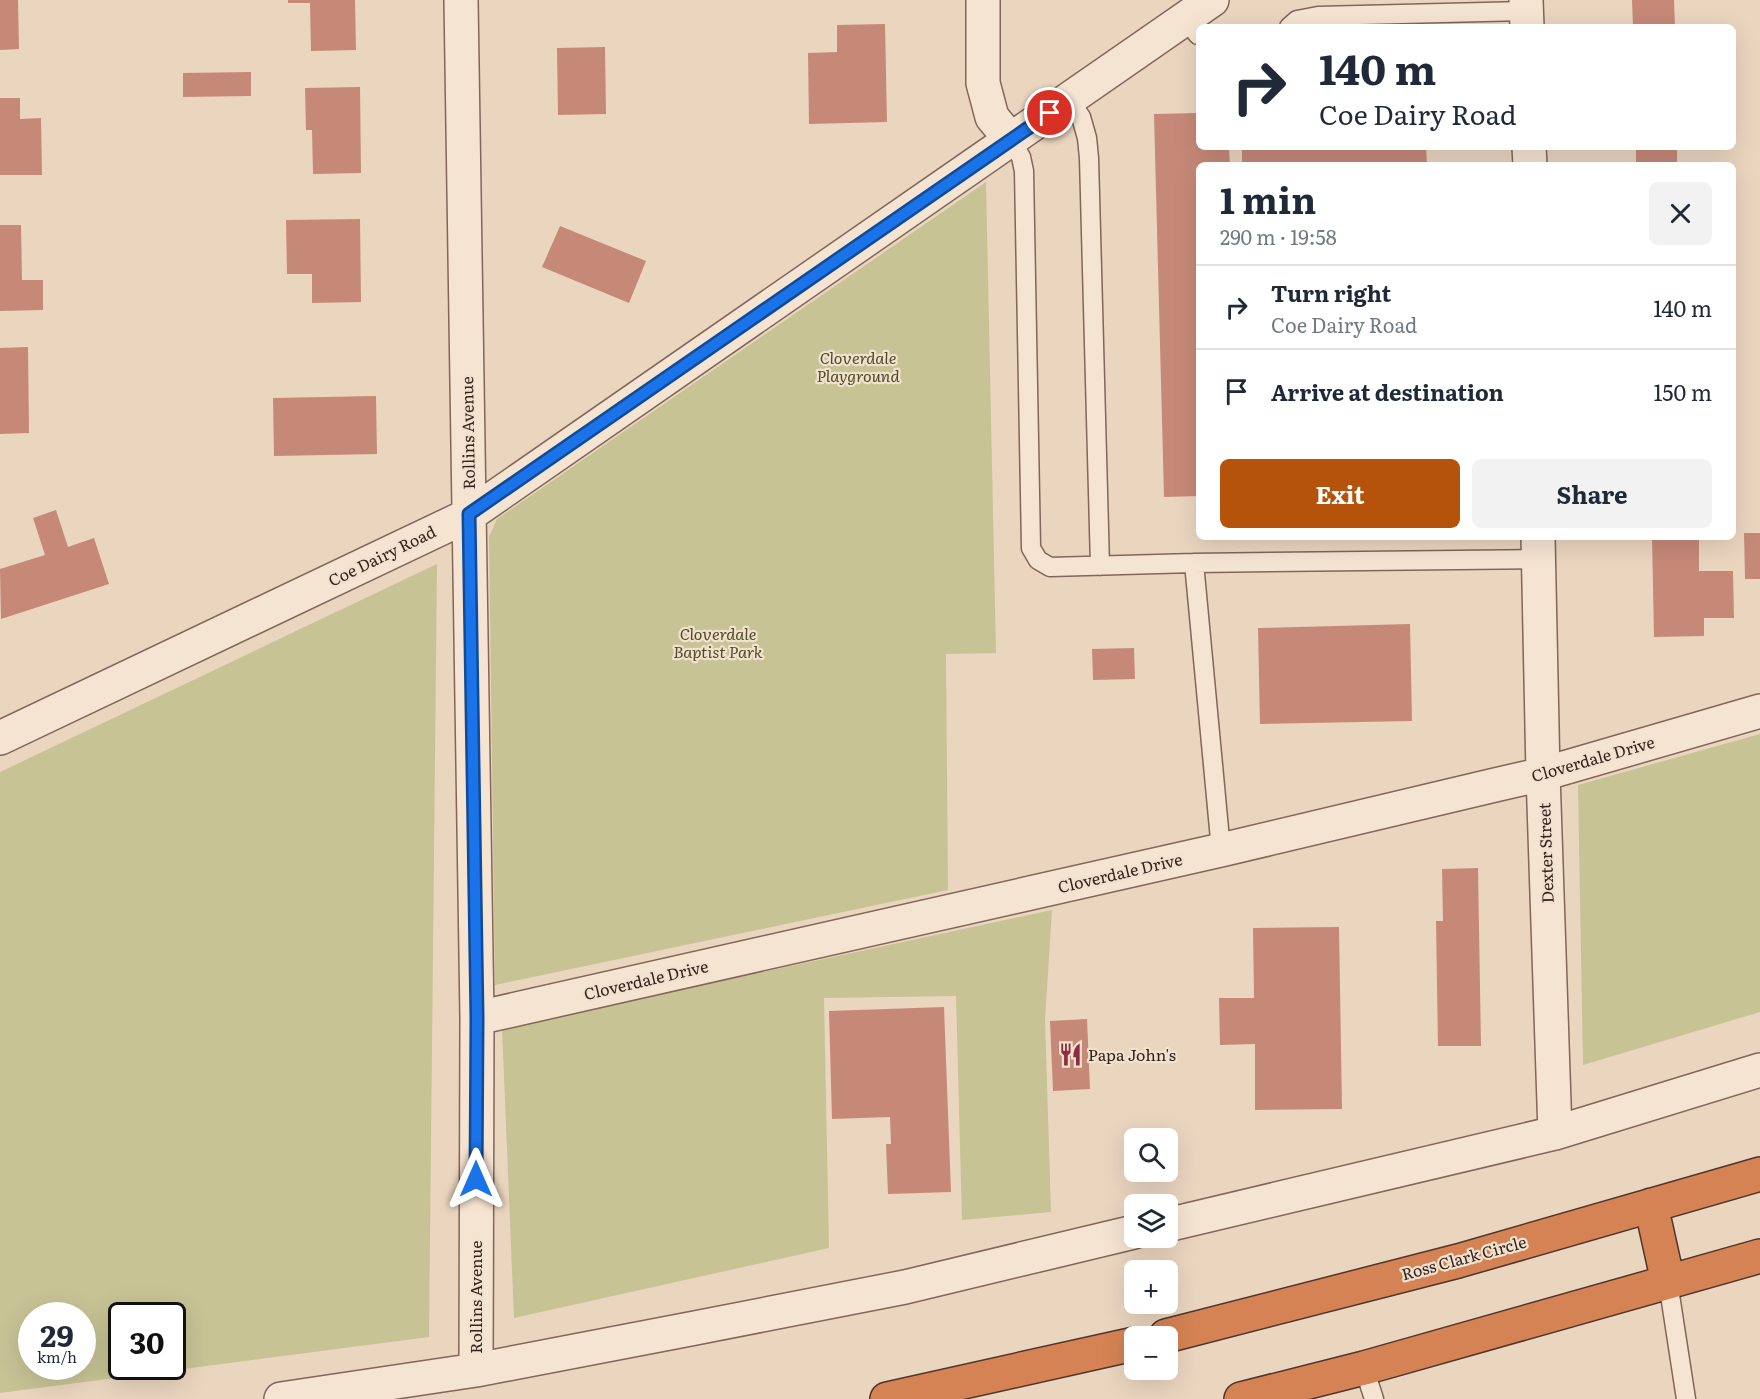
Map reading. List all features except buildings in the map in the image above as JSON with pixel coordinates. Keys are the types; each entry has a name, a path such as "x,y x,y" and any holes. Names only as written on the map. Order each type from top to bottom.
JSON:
{"highway":[{"name":"Ross Clark Circle","path":"1178,1333 1458,1261 1760,1174"},
{"path":"1651,1205 1668,1282"},
{"path":"1241,1399 1364,1368 1760,1256"},
{"path":"887,1399 1124,1346"}],"street":[{"name":"Rollins Avenue","path":"461,0 477,1018 476,1370"},
{"path":"982,0 983,83 992,117 1011,140"},
{"name":"Coe Dairy Road","path":"0,738 469,514 1069,100 1192,26 1212,0"},
{"name":"Dexter Street","path":"1538,548 1555,1133"},
{"name":"Cloverdale Drive","path":"477,1018 1221,850 1543,774 1760,711"},
{"path":"1178,1222 1555,1133 1760,1070"},
{"path":"281,1399 476,1370 905,1287 1124,1235"}],"lane":[{"path":"1292,24 1297,20 1318,16 1526,13"},
{"path":"1069,100 1081,117 1087,138 1089,158 1100,566"},
{"path":"1011,140 1021,157 1024,171 1031,548 1038,560 1050,567 1100,566 1538,548"},
{"path":"1194,562 1221,850"},
{"path":"1668,1282 1686,1399"},
{"path":"1364,1368 1374,1399"}],"green space":[{"name":"Cloverdale Baptist Park","path":"986,182 996,653 946,654 948,890 495,985 489,537 497,519"},
{"path":"437,564 429,1337 186,1369 186,1302 108,1302 108,1379 0,1393 0,772"},
{"path":"1760,734 1760,1012 1583,1065 1578,785"},
{"path":"1052,910 1045,1020 1051,1212 962,1220 956,996 824,998 829,1248 514,1318 502,1028"}],"place":[{"name":"Papa John's","path":"1070,1055"}],"route":[{"path":"476,1179 477,1018 469,514 1050,113"}],"park label":[{"name":"Cloverdale Playground","path":"858,367"}]}
